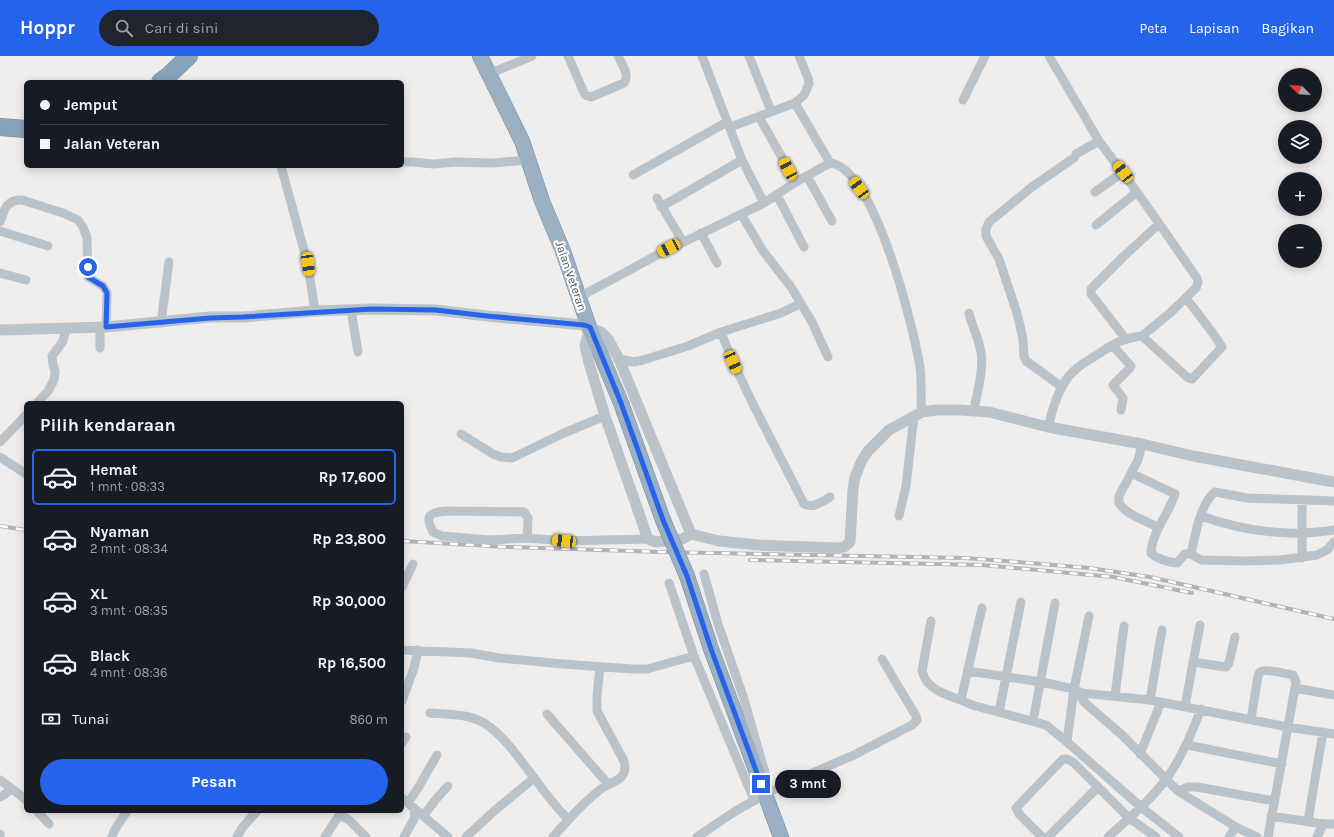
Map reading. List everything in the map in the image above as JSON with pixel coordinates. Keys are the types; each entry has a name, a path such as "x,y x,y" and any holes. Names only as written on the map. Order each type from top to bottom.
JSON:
{"highway":[{"path":"163,80 189,56"},
{"path":"179,80 203,56"},
{"name":"Jalan Veteran","path":"480,56 515,126 542,201 563,251 590,327 621,403 663,520 687,576 763,796 781,837"},
{"path":"0,127 24,129"},
{"path":"0,136 24,137"}],"street":[{"path":"489,74 532,56"},
{"path":"568,56 585,95 591,97 626,81 626,73 618,56"},
{"path":"702,56 742,160 764,203"},
{"path":"748,56 771,111"},
{"path":"632,175 729,124 759,117 771,111 795,103 804,95 809,84 799,56"},
{"path":"963,100 985,56"},
{"path":"1048,427 1062,387 1075,369 1125,338 1142,336 1186,298 1196,288 1198,282 1197,278 1123,172 1099,141 1049,56"},
{"path":"795,103 830,164"},
{"path":"759,117 796,182"},
{"path":"1062,387 1026,360 1024,356 1023,339 1017,313 999,259 986,236 986,229 989,222 1032,187 1075,157 1076,154 1099,141"},
{"path":"404,162 434,164 459,162 492,163 528,160"},
{"path":"661,207 742,160"},
{"path":"579,297 683,242 764,203 806,176 830,164 838,166 846,171 870,206 887,245 903,295 915,342 921,376 918,414 906,486 899,516"},
{"path":"282,168 308,264 315,312"},
{"path":"1095,192 1123,172"},
{"path":"806,176 832,221"},
{"path":"1096,225 1137,192"},
{"path":"777,195 804,247"},
{"path":"657,198 683,242"},
{"path":"0,222 7,207 15,200 22,200 63,213 78,220 83,227 87,238 88,277 103,286 107,293 100,348"},
{"path":"741,214 763,251 791,288 810,320 828,357"},
{"path":"1125,338 1091,294 1091,289 1159,224"},
{"path":"0,231 48,246"},
{"path":"701,233 717,263"},
{"path":"161,323 170,262"},
{"path":"0,273 26,280"},
{"path":"1142,336 1188,378 1192,379 1222,346 1186,298"},
{"path":"619,359 634,362 643,360 688,346 721,332 781,313 800,304"},
{"path":"0,330 103,327 210,318 372,309 436,310 584,325 601,332 608,338 619,359 691,534"},
{"path":"351,310 358,352"},
{"path":"969,313 980,345 982,358 974,410"},
{"path":"590,327 585,346 589,363 605,416 648,539"},
{"path":"40,401 48,391 54,380 55,372 52,356 63,341 66,328"},
{"path":"721,332 754,406 804,504 808,506 816,505 830,497"},
{"path":"1112,345 1131,366 1113,385 1122,397 1120,410"},
{"path":"527,538 528,518 524,512 445,511 433,512 429,516 428,520 433,532 442,536 489,540 527,538 564,541 648,539 656,542 682,538 691,534 719,541 758,545 844,547 850,542 853,489 855,477 862,460 884,434 918,414 937,410 974,410 989,412 1048,427 1334,482"},
{"path":"461,434 493,454 501,457 512,458 564,433 605,416"},
{"path":"0,442 24,417"},
{"path":"1142,444 1138,460 1119,496 1119,503 1129,512 1158,527"},
{"path":"0,457 24,473"},
{"path":"1131,473 1175,494 1158,527 1151,549 1151,553 1153,555 1169,562 1177,563 1185,554 1191,554 1202,560 1246,561 1302,558 1324,552 1331,547 1334,542"},
{"path":"1191,554 1205,504 1215,492 1247,498 1334,501"},
{"path":"1302,500 1302,558"},
{"path":"1201,516 1251,529 1289,534 1334,530"},
{"path":"404,583 413,564"},
{"path":"704,574 718,624 743,696 763,796"},
{"path":"669,583 694,656 763,796"},
{"path":"998,712 1007,677 1021,602"},
{"path":"1033,721 1056,603"},
{"path":"961,700 982,608"},
{"path":"1067,742 1078,691 1089,616"},
{"path":"931,621 922,671 923,676 936,690 946,695 998,712 1046,725 1140,807 1179,837"},
{"path":"1185,706 1200,625"},
{"path":"1115,696 1124,626"},
{"path":"1150,700 1162,630"},
{"path":"1193,662 1226,667 1229,663 1235,637"},
{"path":"404,650 471,653 499,658 600,667 647,669 694,656"},
{"path":"404,695 414,668 418,650"},
{"path":"696,837 763,796 854,754 916,722 916,716 882,660"},
{"path":"553,837 580,807 608,784 619,779 623,775 625,769 624,761 597,711 596,696 600,667"},
{"path":"968,670 1041,682 1078,691 1185,706 1288,727 1334,734"},
{"path":"1251,719 1258,676 1260,672 1268,671 1292,675 1296,682 1268,837"},
{"path":"1295,688 1334,695"},
{"path":"1078,691 1084,702 1122,735 1178,791 1236,827 1257,837"},
{"path":"1140,754 1161,702"},
{"path":"1108,837 1140,807 1166,779 1187,745 1201,709"},
{"path":"430,713 456,714 479,720 501,737 568,819"},
{"path":"547,714 608,784"},
{"path":"1308,821 1322,732"},
{"path":"1187,745 1282,764"},
{"path":"408,803 437,755"},
{"path":"1042,837 1019,814 1016,808 1063,759 1067,759 1073,762 1129,818 1156,837"},
{"path":"466,837 534,778"},
{"path":"0,780 24,798"},
{"path":"424,815 448,786"},
{"path":"1048,837 1098,787"},
{"path":"1178,791 1188,787 1197,787 1274,801"},
{"path":"0,797 4,796 11,788"},
{"path":"408,803 424,815 446,836"},
{"path":"404,837 414,819 408,803"},
{"path":"39,813 49,824"},
{"path":"112,837 114,831 126,813"},
{"path":"237,837 242,828 255,813"},
{"path":"325,837 341,813 366,837"},
{"path":"1271,816 1323,824 1334,824"},
{"path":"1317,837 1323,824"},
{"path":"1229,837 1236,827"}],"railway":[{"path":"0,526 24,530"},
{"path":"404,541 507,547 662,552 965,558 1030,563 1089,568 1150,577 1334,619"},
{"path":"750,560 982,565 1113,577 1192,593"}],"route":[{"path":"88,267 88,277 103,286 107,293 106,327 210,318 372,309 436,310 567,323 590,327 621,403 663,520 687,576 711,649 761,784"}]}
